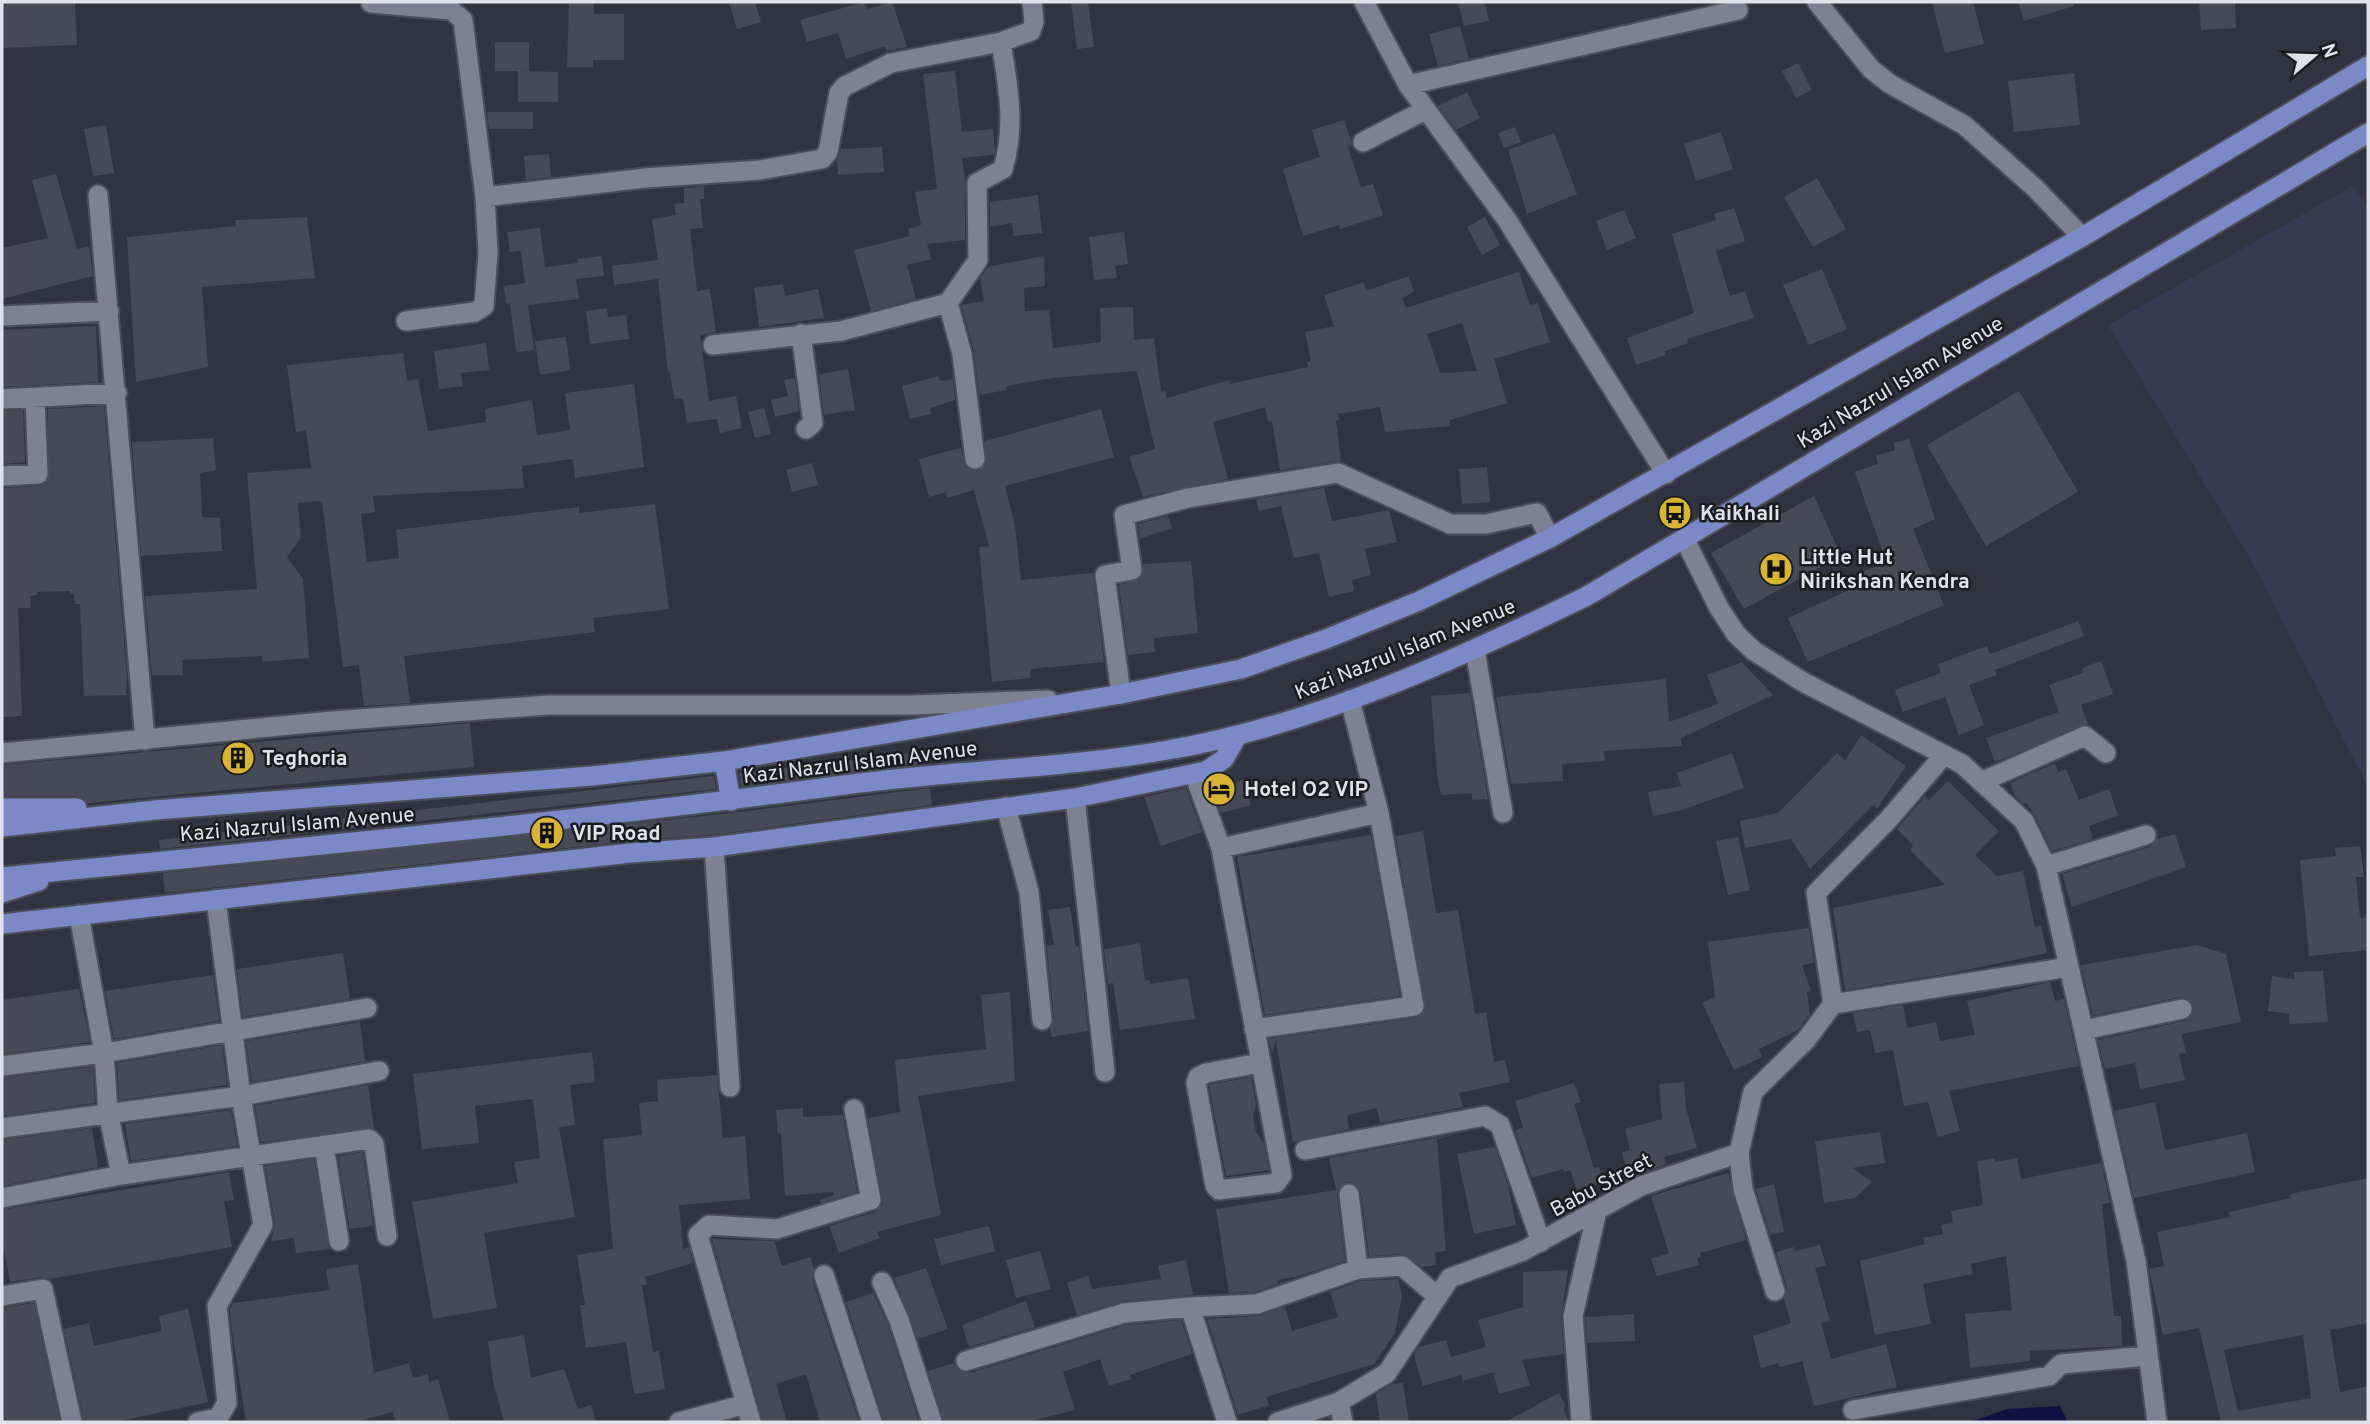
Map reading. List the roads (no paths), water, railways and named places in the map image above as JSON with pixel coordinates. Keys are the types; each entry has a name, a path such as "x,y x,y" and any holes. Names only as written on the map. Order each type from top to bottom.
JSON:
{"main road":[{"path":"2,808 155,810 592,776 724,761 1121,694 1241,669 1326,639 1419,601 1550,538 2082,237 2368,66"},
{"name":"Kazi Nazrul Islam Avenue","path":"2,877 546,823 934,773 1036,767 1167,751 1238,735 1350,700 1475,650 1587,596 2368,133"},
{"path":"2,924 630,853 715,847 1075,798 1206,771 1224,758 1238,735"},
{"path":"724,761 731,801"},
{"name":"Kazi Nazrul Islam Avenue","path":"2,827 155,810"},
{"path":"2,893 77,869"}],"street":[{"path":"485,197 645,178 760,170 822,159 828,152 839,93 845,86 891,63 1000,42 1031,31 1034,22 1032,2"},
{"path":"1364,2 1408,85 1507,220 1666,474"},
{"path":"1816,2 1871,69 1890,84 1964,125 2035,188 2082,237"},
{"path":"372,3 451,10 463,20 485,197 488,253 484,306 475,312 406,320"},
{"path":"1408,85 1738,10"},
{"path":"713,345 841,331 948,303 978,260 977,183 1003,170 1011,142 1009,94 1000,42"},
{"path":"1363,142 1425,110"},
{"path":"98,195 145,740"},
{"path":"948,303 962,354 975,459"},
{"path":"2,316 109,311"},
{"path":"801,334 813,422 806,429"},
{"path":"2,399 117,393"},
{"path":"2,476 38,474 34,398"},
{"path":"1121,694 1105,575 1132,570 1124,515 1188,498 1338,473 1433,519 1450,524 1486,524 1536,513 1550,538"},
{"path":"1685,540 1719,608 1736,634 1754,651 1803,682 1962,764 2024,821 2046,866 2136,1261 2157,1422"},
{"path":"1475,650 1503,813"},
{"path":"2,753 548,705 914,705 1097,698"},
{"path":"1254,1029 1414,1006 1379,813 1350,700"},
{"path":"1981,782 2085,736 2106,753"},
{"path":"1833,1004 1816,892 1888,820 1944,755"},
{"path":"1194,774 1221,848 1282,1175 1276,1183 1219,1190 1215,1186 1195,1083 1198,1077 1206,1073 1260,1063"},
{"path":"1075,798 1105,1072"},
{"path":"1006,807 1029,892 1042,1020"},
{"path":"1221,848 1379,813"},
{"path":"2046,866 2146,835"},
{"path":"715,847 730,1087"},
{"path":"198,1422 218,1418 227,1403 217,1306 263,1226 241,1096 216,900"},
{"path":"79,915 104,1053 108,1112 121,1175"},
{"path":"1776,1291 1743,1189 1739,1153 1753,1092 1806,1040 1833,1004 2069,967"},
{"path":"2,1066 104,1053 368,1008"},
{"path":"2084,1030 2182,1009"},
{"path":"2,1128 241,1096 379,1071"},
{"path":"679,1422 749,1413 698,1235 709,1225 777,1229 871,1200 854,1109"},
{"path":"1305,1150 1485,1116 1500,1125 1541,1242"},
{"path":"2,1198 121,1175 373,1140 387,1236"},
{"path":"324,1145 339,1241"},
{"name":"Babu Street","path":"1278,1422 1339,1402 1387,1373 1450,1278 1524,1251 1640,1186 1739,1153"},
{"path":"1349,1194 1358,1269"},
{"path":"1581,1422 1573,1316 1597,1211"},
{"path":"966,1360 1124,1312 1256,1304 1358,1269 1402,1266 1438,1297"},
{"path":"824,1275 872,1422"},
{"path":"883,1282 899,1320 933,1422"},
{"path":"2,1296 43,1289 72,1422"},
{"path":"1190,1307 1227,1422"},
{"path":"1853,1410 2049,1376 2061,1364 2147,1356"},
{"path":"1339,1402 1343,1422"}],"place":[{"name":"Kaikhali","path":"1675,513"},
{"name":"Little Hut Nirikshan Kendra","path":"1776,569"},
{"name":"Teghoria","path":"238,758"},
{"name":"Hotel O2 VIP","path":"1219,789"},
{"name":"VIP Road","path":"547,833"}]}
